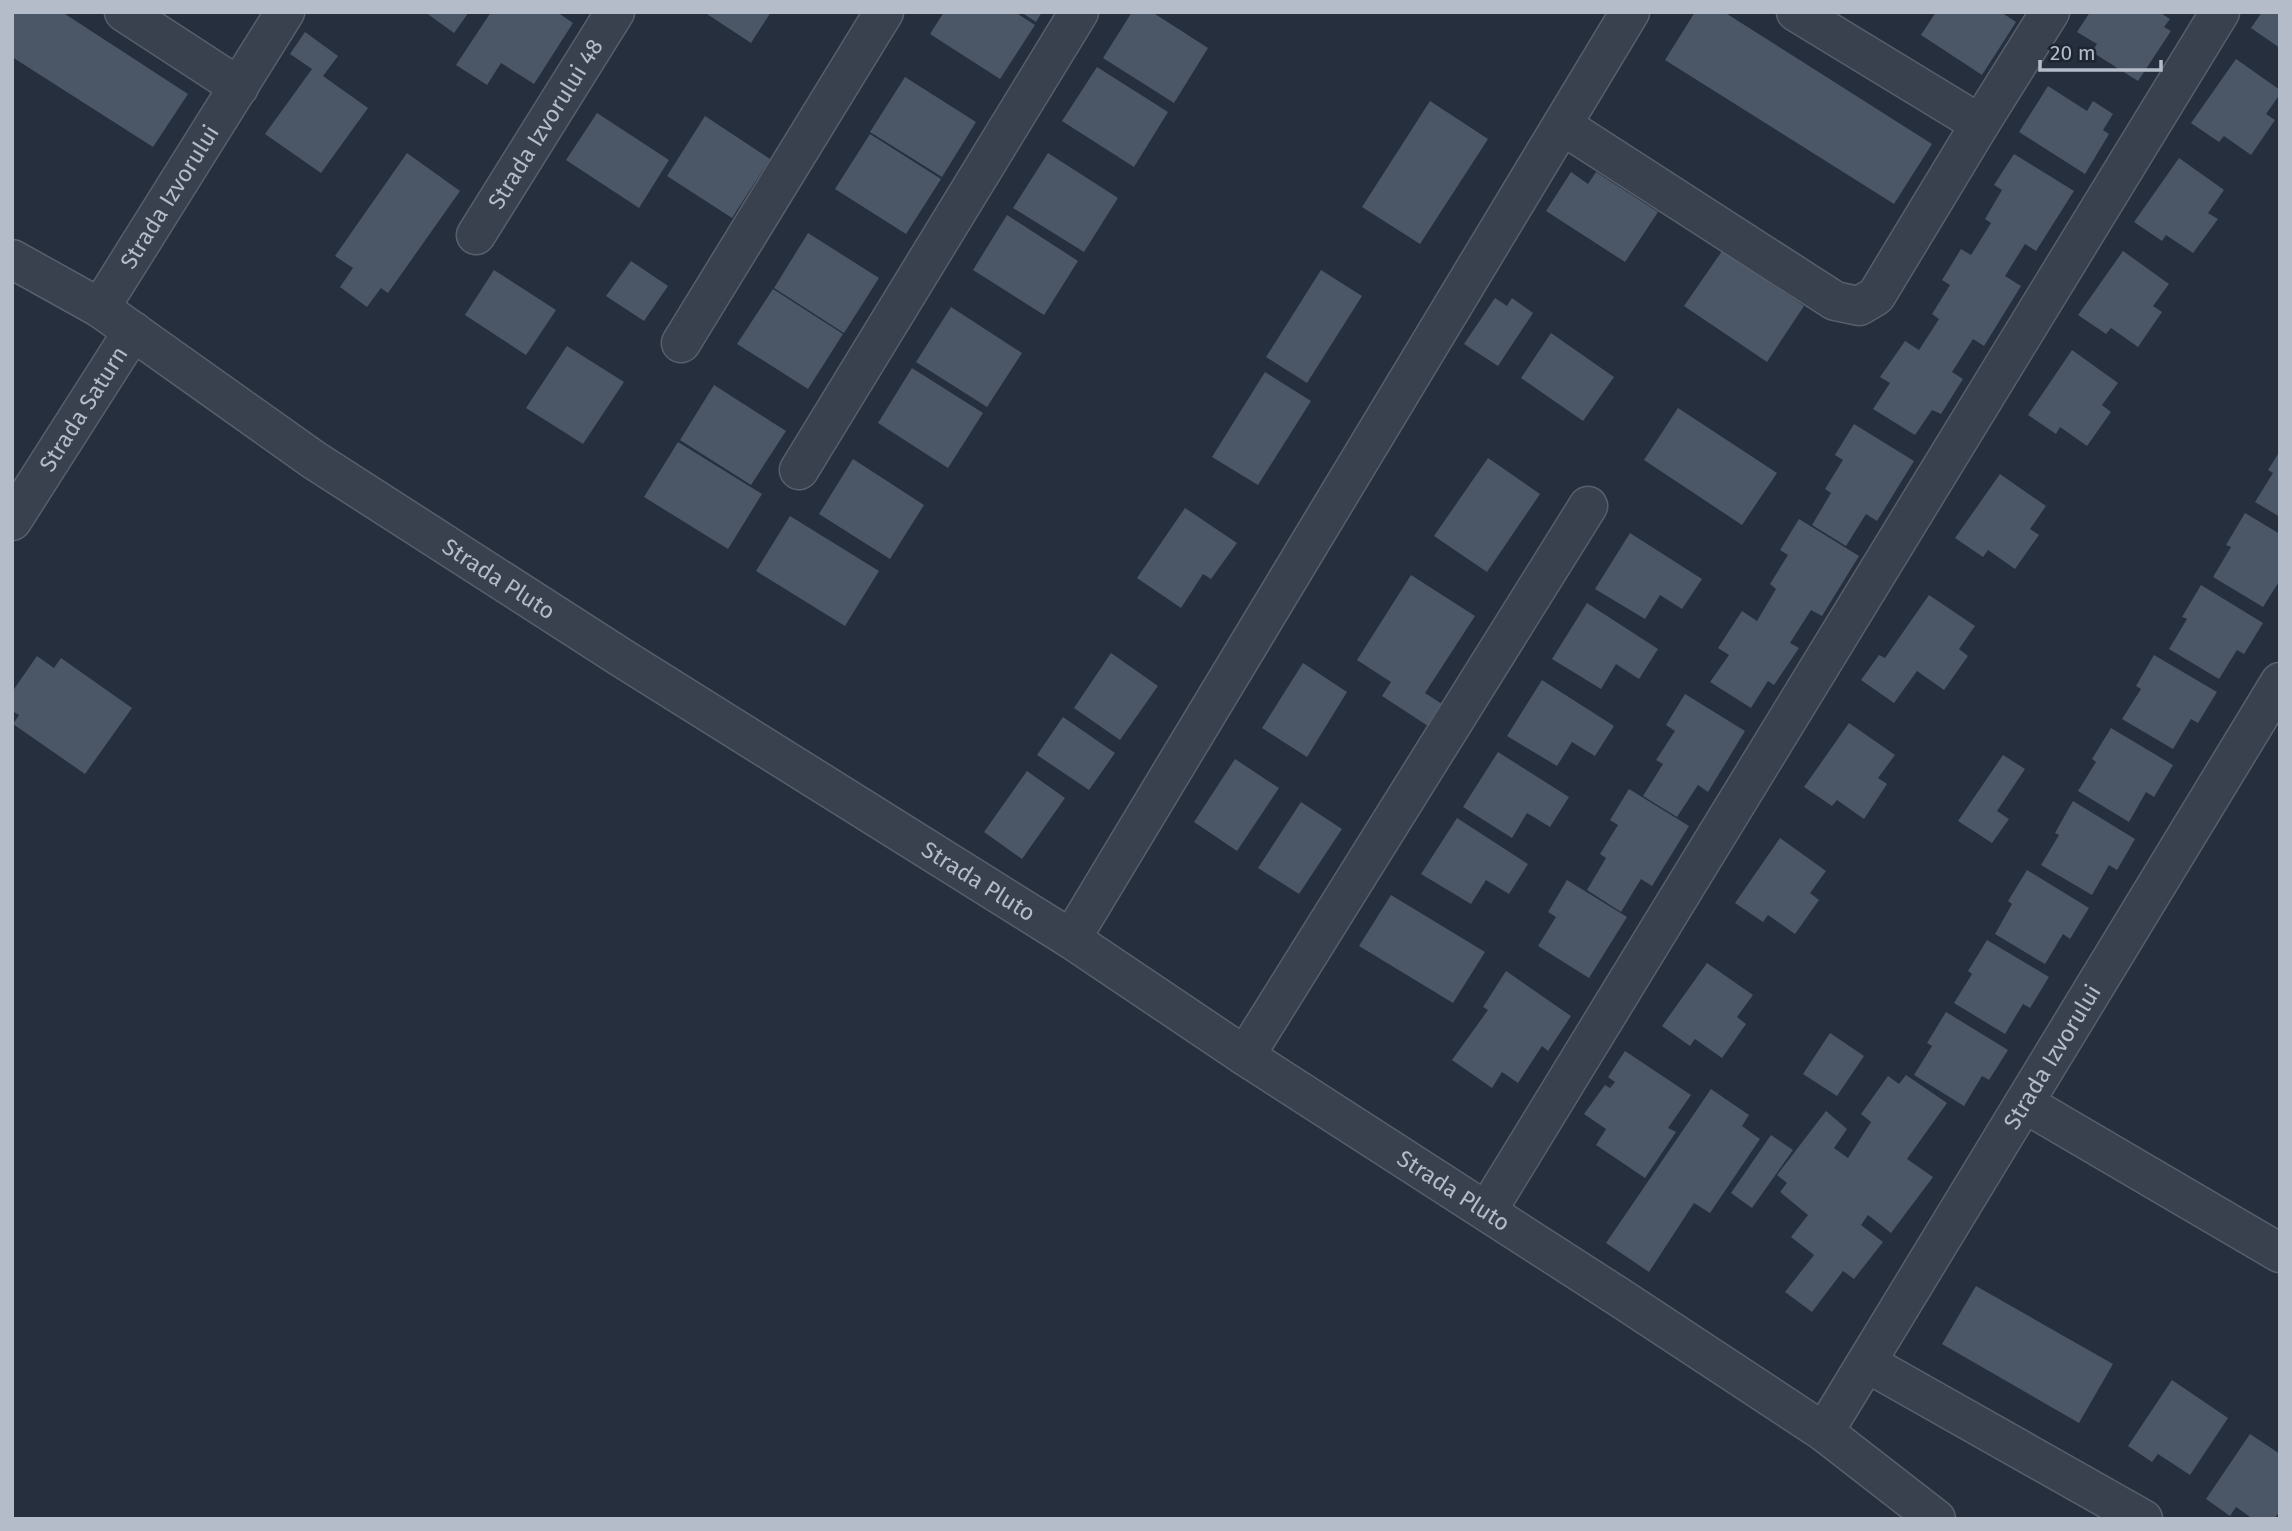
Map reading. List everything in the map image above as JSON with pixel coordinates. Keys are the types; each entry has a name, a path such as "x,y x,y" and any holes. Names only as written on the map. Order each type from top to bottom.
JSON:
{"street":[{"path":"124,12 239,87"},
{"name":"Strada Izvorului","path":"100,308 285,12"},
{"name":"Strada Izvorului 48","path":"476,235 615,12"},
{"path":"681,343 884,12"},
{"path":"799,470 1079,12"},
{"path":"1071,939 1630,12"},
{"path":"1796,12 1980,124"},
{"path":"1562,125 1835,301 1859,306 1876,296 2050,12"},
{"path":"1487,1211 2220,12"},
{"name":"Strada Pluto","path":"12,259 100,308 314,460 622,658 1071,939 1245,1056 1487,1211 1824,1432 1936,1519"},
{"name":"Strada Saturn","path":"12,521 133,331"},
{"path":"1245,1056 1588,506"},
{"name":"Strada Izvorului","path":"1824,1432 2280,682"},
{"path":"2024,1102 2280,1253"},
{"path":"1867,1363 2143,1519"}],"building":[{"path":"12,12 62,12 188,94 153,147 12,57"},
{"path":"425,12 469,12 454,33"},
{"path":"491,12 557,12 573,23 534,84 501,63 487,85 456,65"},
{"path":"704,12 771,12 751,43"},
{"path":"944,12 1015,12 1035,25 1000,79 930,34"},
{"path":"1021,12 1042,12 1036,22"},
{"path":"1132,12 1152,12 1208,48 1174,103 1103,58"},
{"path":"1695,12 1724,12 1932,144 1894,204 1665,60"},
{"path":"1936,12 2001,12 2016,22 1982,75 1921,35"},
{"path":"2090,12 2159,12 2170,19 2164,27 2171,31 2138,81 2092,52 2097,44 2077,32"},
{"path":"2262,12 2280,12 2280,48 2251,28"},
{"path":"305,32 338,56 323,76 368,108 321,173 265,134 312,69 290,54"},
{"path":"2236,59 2280,90 2266,114 2275,120 2251,155 2224,136 2219,142 2191,123"},
{"path":"1097,67 1168,112 1134,167 1062,121"},
{"path":"905,77 976,122 942,177 870,132"},
{"path":"2048,86 2087,111 2093,101 2113,114 2103,130 2109,134 2085,174 2019,132"},
{"path":"1430,101 1488,139 1420,244 1362,207"},
{"path":"597,113 669,160 639,208 566,160"},
{"path":"705,116 770,159 732,218 667,176"},
{"path":"870,134 941,179 906,234 835,189"},
{"path":"407,153 460,191 388,293 381,288 367,307 340,287 353,268 335,256"},
{"path":"1048,153 1118,198 1084,252 1013,208"},
{"path":"2014,154 2074,191 2036,251 2025,244 2005,276 2021,286 1984,346 1973,339 1952,372 1963,379 1941,414 1932,410 1915,435 1873,409 1890,383 1880,377 1905,341 1919,350 1939,319 1932,314 1950,285 1942,280 1961,249 1971,255 1991,223 1985,219 2002,190 1994,185"},
{"path":"2179,158 2224,190 2208,213 2218,219 2193,253 2166,235 2162,241 2134,222"},
{"path":"1571,172 1588,184 1596,172 1658,212 1625,262 1546,211"},
{"path":"1007,215 1078,261 1044,315 973,270"},
{"path":"808,233 879,278 844,333 774,288"},
{"path":"1722,251 1804,306 1767,362 1684,306"},
{"path":"2123,251 2169,284 2153,306 2162,312 2138,347 2111,328 2106,334 2078,315"},
{"path":"631,261 668,286 644,321 606,296"},
{"path":"494,270 556,310 526,355 465,315"},
{"path":"1321,270 1362,296 1307,383 1266,357"},
{"path":"773,289 843,334 808,389 737,344"},
{"path":"1495,298 1507,306 1512,298 1533,313 1498,366 1464,344"},
{"path":"951,307 1022,353 987,407 916,362"},
{"path":"1551,333 1614,377 1583,421 1521,378"},
{"path":"567,346 624,382 583,444 526,408"},
{"path":"2072,350 2118,383 2102,405 2111,412 2087,446 2060,427 2056,434 2028,415"},
{"path":"912,368 983,413 948,468 878,423"},
{"path":"1265,372 1311,401 1258,485 1212,457"},
{"path":"714,385 786,431 751,485 680,440"},
{"path":"1678,408 1777,473 1742,525 1644,460"},
{"path":"1854,424 1914,461 1877,521 1866,514 1846,546 1812,525 1831,493 1825,489 1843,460 1835,455"},
{"path":"678,442 762,494 728,549 644,497"},
{"path":"2280,451 2280,517 2255,502 2273,473 2268,470"},
{"path":"1488,458 1540,494 1487,572 1434,536"},
{"path":"853,459 924,505 890,559 819,514"},
{"path":"2000,474 2046,506 2030,529 2039,535 2015,569 1988,550 1983,557 1955,538"},
{"path":"1185,508 1237,543 1211,579 1203,574 1181,608 1137,578"},
{"path":"2245,513 2280,534 2280,580 2263,607 2213,577 2231,547 2226,545"},
{"path":"790,516 879,571 845,626 756,571"},
{"path":"1799,519 1859,556 1822,616 1811,610 1790,643 1799,648 1774,685 1768,681 1751,708 1710,682 1729,655 1718,648 1742,611 1757,621 1776,589 1770,584 1788,555 1780,550"},
{"path":"1630,533 1702,579 1682,609 1660,595 1645,619 1595,589"},
{"path":"1411,575 1475,616 1425,693 1442,704 1428,726 1382,696 1391,682 1357,660"},
{"path":"2201,585 2263,623 2244,654 2237,650 2219,679 2169,649 2187,619 2182,617"},
{"path":"1929,595 1975,626 1959,649 1968,656 1944,690 1917,671 1894,703 1861,680 1879,655 1885,658"},
{"path":"1587,603 1658,649 1639,679 1616,664 1601,689 1552,659"},
{"path":"1111,653 1158,686 1120,740 1074,708"},
{"path":"2154,655 2217,692 2198,723 2191,719 2173,749 2122,719 2141,689 2136,686"},
{"path":"37,656 54,668 61,658 132,708 85,774 13,724 19,715 12,711 12,692"},
{"path":"1303,663 1347,692 1307,757 1262,728"},
{"path":"1542,680 1614,726 1595,756 1572,742 1557,766 1507,736"},
{"path":"1685,694 1745,731 1708,792 1698,785 1677,817 1643,796 1663,764 1656,760 1675,731 1666,725"},
{"path":"1063,717 1115,753 1089,790 1037,755"},
{"path":"1849,723 1895,755 1878,778 1887,784 1864,819 1837,800 1832,806 1804,787"},
{"path":"2111,728 2173,765 2154,797 2146,792 2129,822 2078,791 2096,762 2092,759"},
{"path":"1498,752 1569,797 1550,827 1527,813 1512,838 1463,807"},
{"path":"2003,755 2025,769 1997,811 2009,819 1992,843 1958,821"},
{"path":"1235,759 1279,788 1237,851 1194,822"},
{"path":"1027,771 1065,798 1022,859 984,832"},
{"path":"1629,789 1689,826 1652,886 1641,879 1621,912 1587,890 1606,858 1600,854 1618,825 1610,820"},
{"path":"2073,801 2135,839 2117,870 2109,865 2092,895 2041,865 2059,835 2055,833"},
{"path":"1301,802 1342,829 1299,894 1258,868"},
{"path":"1457,818 1528,864 1509,894 1486,880 1471,904 1421,874"},
{"path":"1780,838 1826,871 1810,893 1819,900 1795,934 1768,915 1763,922 1735,903"},
{"path":"2027,870 2089,908 2070,939 2063,934 2045,964 1995,934 2012,904 2008,901"},
{"path":"1567,880 1627,917 1589,978 1538,946 1556,917 1548,912"},
{"path":"1391,895 1485,952 1453,1003 1359,946"},
{"path":"1987,940 2049,977 2030,1008 2023,1004 2005,1034 1954,1003 1972,974 1968,971"},
{"path":"1707,963 1753,995 1737,1017 1746,1024 1722,1058 1695,1039 1690,1046 1662,1026"},
{"path":"1506,971 1571,1016 1548,1051 1542,1046 1518,1083 1502,1072 1492,1088 1452,1060 1488,1010 1483,1007"},
{"path":"1946,1012 2008,1050 1989,1080 1982,1076 1964,1106 1914,1075 1932,1046 1927,1043"},
{"path":"1830,1033 1864,1056 1837,1096 1803,1074"},
{"path":"1625,1051 1691,1095 1668,1128 1676,1132 1645,1178 1596,1145 1606,1129 1584,1114 1605,1085 1610,1088 1615,1082 1608,1077"},
{"path":"1906,1075 1947,1103 1907,1159 1933,1177 1891,1233 1868,1215 1861,1225 1883,1242 1854,1279 1843,1271 1812,1312 1785,1292 1814,1255 1791,1237 1808,1215 1780,1192 1787,1183 1777,1175 1826,1111 1847,1129 1834,1148 1848,1158 1871,1122 1861,1114 1888,1076 1899,1084"},
{"path":"1711,1089 1749,1115 1742,1126 1760,1139 1710,1213 1694,1203 1649,1272 1606,1243"},
{"path":"1771,1135 1793,1150 1752,1208 1731,1193"},
{"path":"1976,1286 2113,1364 2079,1423 1942,1344"},
{"path":"2172,1380 2228,1418 2190,1475 2158,1454 2152,1462 2128,1446"},
{"path":"2250,1434 2280,1454 2280,1511 2274,1519 2253,1519 2236,1507 2230,1516 2206,1499"}]}
